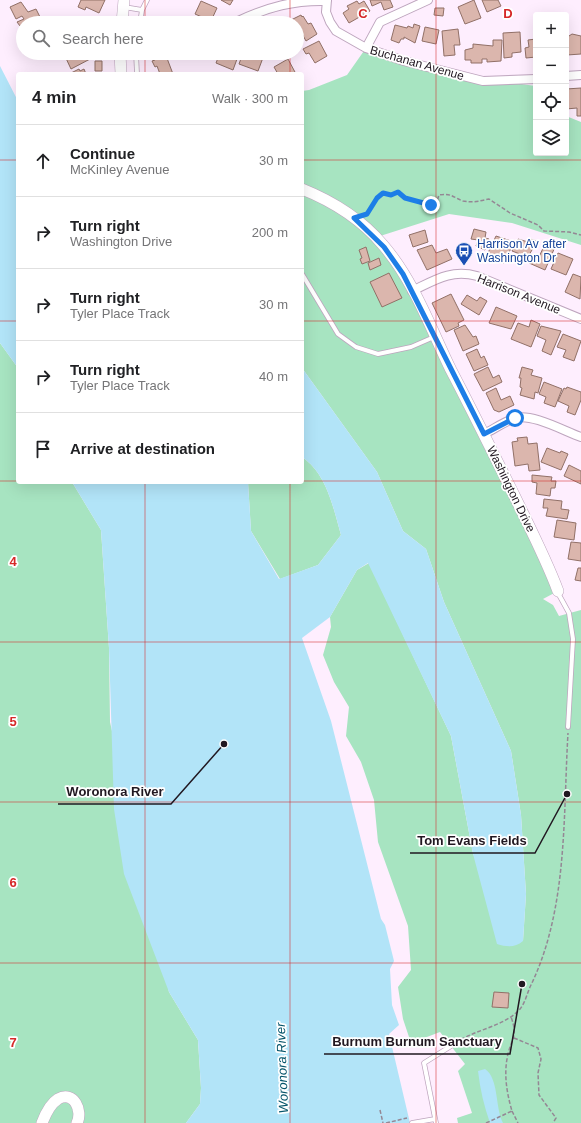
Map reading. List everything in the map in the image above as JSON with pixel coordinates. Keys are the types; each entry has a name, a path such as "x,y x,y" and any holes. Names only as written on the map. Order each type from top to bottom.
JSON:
{"street":[{"path":"249,16 282,4 327,0"},
{"name":"Buchanan Avenue","path":"327,0 326,12 336,31 366,48 404,61 483,81 533,79"},
{"path":"366,48 380,22 428,0"},
{"path":"123,16 124,3"},
{"path":"120,60 121,72"},
{"path":"569,76 581,75"},
{"name":"Washington Drive","path":"304,190 334,205 354,218 384,247 412,291 539,546 558,591"},
{"name":"Harrison Avenue","path":"412,291 444,276 464,273 477,276 581,319"},
{"path":"484,434 515,418 526,417 538,420 581,438"},
{"path":"42,1123 53,1104 57,1100 65,1098 72,1099 78,1106 79,1110 77,1123"}],"lane":[{"path":"141,16 142,10 147,0"},
{"path":"124,3 142,10"},
{"path":"136,60 137,72"},
{"path":"304,277 338,334 356,347 378,354 411,347 435,337"},
{"path":"558,591 569,613 573,639 568,727"},
{"path":"412,1123 435,1121 424,1063 451,1046"}],"path":[{"path":"354,218 367,214 377,198 383,193 391,195 398,192 405,198 431,205 436,204 439,195 449,193 463,201 476,202 489,199 510,213 538,225 544,230 569,232 581,235"},
{"path":"451,1046 463,1038 511,1017 520,1009 543,958 552,923 560,879 568,727"},
{"path":"511,1017 514,1026 514,1038 509,1049 506,1074 507,1094 512,1111 518,1123"},
{"path":"514,1038 538,1048 541,1059 538,1073 539,1095 556,1118 553,1123"},
{"path":"380,1110 383,1123"},
{"path":"487,1123 512,1111"}],"green space":[{"path":"366,48 461,76 533,86 533,156 569,156 569,117 581,122 581,245 512,223 449,214 377,237 392,257 558,591 543,599 553,605 559,616 581,610 581,1123 458,1123 457,1118 472,1113 458,1071 465,1064 440,1032 411,1043 403,1019 398,987 411,970 408,926 378,842 374,800 361,762 346,736 349,707 334,682 323,655 331,627 330,617 357,570 369,563 451,736 473,854 523,941 526,894 521,815 511,751 444,602 426,549 403,531 377,472 304,371 304,91 347,75"},
{"path":"0,343 16,365 16,484 73,484 101,530 109,648 110,722 169,992 198,1040 201,1088 200,1104 186,1123 0,1123"},
{"path":"304,459 318,472 328,492 341,535 318,565 280,579 251,531 248,484 304,484"}],"water":[{"path":"0,66 16,97 16,365 0,343"},
{"name":"Woronora River","path":"304,371 377,472 403,531 426,549 444,602 511,751 521,815 526,894 523,941 517,945 511,946 497,944 473,854 451,736 368,563 357,570 330,617 302,638 331,721 381,919 385,925 394,961 390,969 392,1005 399,1025 389,1034 410,1123 186,1123 200,1104 201,1088 198,1040 169,992 124,874 114,809 109,648 101,530 73,484 248,484 251,531 279,579 318,565 341,535 328,492 318,472 304,459"},
{"path":"485,1069 493,1079 503,1123 490,1123 488,1117 481,1091 478,1071"}],"building":[{"path":"81,0 105,0 99,13 86,7 85,10 78,7"},
{"path":"221,0 233,0 230,5"},
{"path":"370,0 390,0 393,7 384,10 381,2 372,6"},
{"path":"474,0 481,18 465,24 458,7"},
{"path":"482,0 498,0 501,6 487,12"},
{"path":"201,1 217,8 213,16 200,16 195,14"},
{"path":"357,1 359,4 364,1 370,11 349,23 343,13 349,9 347,6"},
{"path":"21,2 28,12 36,9 40,16 16,16 16,19 10,7"},
{"path":"435,8 444,8 443,16 434,15"},
{"path":"304,18 308,24 311,23 317,34 306,41 304,37"},
{"path":"414,24 420,26 415,43 404,37 404,39 401,39 399,43 391,40 395,25 413,28"},
{"path":"425,27 439,30 436,44 422,41"},
{"path":"458,29 460,45 454,45 455,55 444,56 442,31"},
{"path":"520,32 521,52 512,53 512,57 504,58 503,33"},
{"path":"572,34 581,36 581,54 569,55 569,36"},
{"path":"533,39 533,57 526,58 525,48 529,47 528,40"},
{"path":"493,40 502,40 501,61 487,62 487,59 482,59 482,63 471,63 471,60 465,60 465,50 473,48 473,44 493,46"},
{"path":"319,41 327,56 315,63 309,53 306,54 304,48"},
{"path":"67,60 88,60 71,69"},
{"path":"168,60 172,72 159,72 157,66 155,67 152,61"},
{"path":"217,60 237,60 233,70 216,63"},
{"path":"240,60 262,60 258,71 239,64"},
{"path":"289,60 295,72 277,72 274,67"},
{"path":"95,61 102,61 102,71 95,71"},
{"path":"79,69 80,71 84,69 85,72 73,72"},
{"path":"581,88 581,116 577,116 577,108 569,109 569,89"},
{"path":"474,229 486,232 485,238 489,239 485,250 476,246 478,240 471,239"},
{"path":"425,230 428,242 413,247 409,235"},
{"path":"496,236 514,242 504,263 487,255"},
{"path":"518,239 528,242 530,239 537,241 528,257 512,251"},
{"path":"545,244 555,247 545,270 529,263 532,257 538,259"},
{"path":"432,245 436,253 447,249 452,259 427,270 417,250"},
{"path":"366,247 370,261 362,264 360,259 362,258 359,250"},
{"path":"558,253 573,259 566,275 551,269"},
{"path":"379,258 381,265 370,270 368,263"},
{"path":"389,273 402,298 382,307 370,282"},
{"path":"573,274 581,277 580,299 565,292"},
{"path":"451,294 464,320 458,323 459,326 446,332 432,303"},
{"path":"467,295 477,301 480,297 487,301 479,315 461,304"},
{"path":"496,307 517,316 511,329 489,323"},
{"path":"531,320 540,324 531,347 511,339 518,323 529,327"},
{"path":"465,325 473,337 476,336 479,344 463,351 454,330"},
{"path":"541,326 561,331 551,355 542,351 546,340 537,336"},
{"path":"563,334 581,341 574,361 563,357 566,350 557,347"},
{"path":"477,349 481,358 484,356 488,365 474,371 466,354"},
{"path":"488,367 493,378 499,375 502,382 483,391 474,374"},
{"path":"522,367 533,370 531,375 542,378 538,393 535,392 534,399 520,395 522,388 520,387 521,378 519,378"},
{"path":"544,382 562,389 555,407 544,403 546,397 539,394"},
{"path":"567,387 581,392 581,400 575,415 567,412 569,406 558,401 564,388 566,389"},
{"path":"496,388 501,400 510,396 514,405 499,412 494,410 486,393"},
{"path":"527,437 528,444 537,443 540,470 529,471 528,464 515,466 512,442 518,441 517,438"},
{"path":"547,448 560,453 561,451 568,454 561,470 541,462"},
{"path":"569,465 581,471 581,484 564,476"},
{"path":"532,475 552,477 551,481 556,481 555,488 551,488 550,496 536,494 537,483 532,482"},
{"path":"544,499 562,501 561,509 569,510 567,519 546,516 548,508 543,508"},
{"path":"557,520 576,523 574,540 554,537"},
{"path":"571,542 581,543 581,561 568,559"},
{"path":"578,568 581,568 581,581 575,580"},
{"path":"494,992 509,993 508,1008 492,1007"}],"place":[{"name":"Harrison Av after Washington Dr","path":"464,266"},
{"name":"Woronora River","path":"224,744"},
{"name":"Tom Evans Fields","path":"567,794"},
{"name":"Burnum Burnum Sanctuary","path":"522,984"}],"route":[{"path":"431,205 405,198 398,192 391,195 383,193 377,198 367,214 354,218 384,247 403,274 484,434 515,418"}]}
